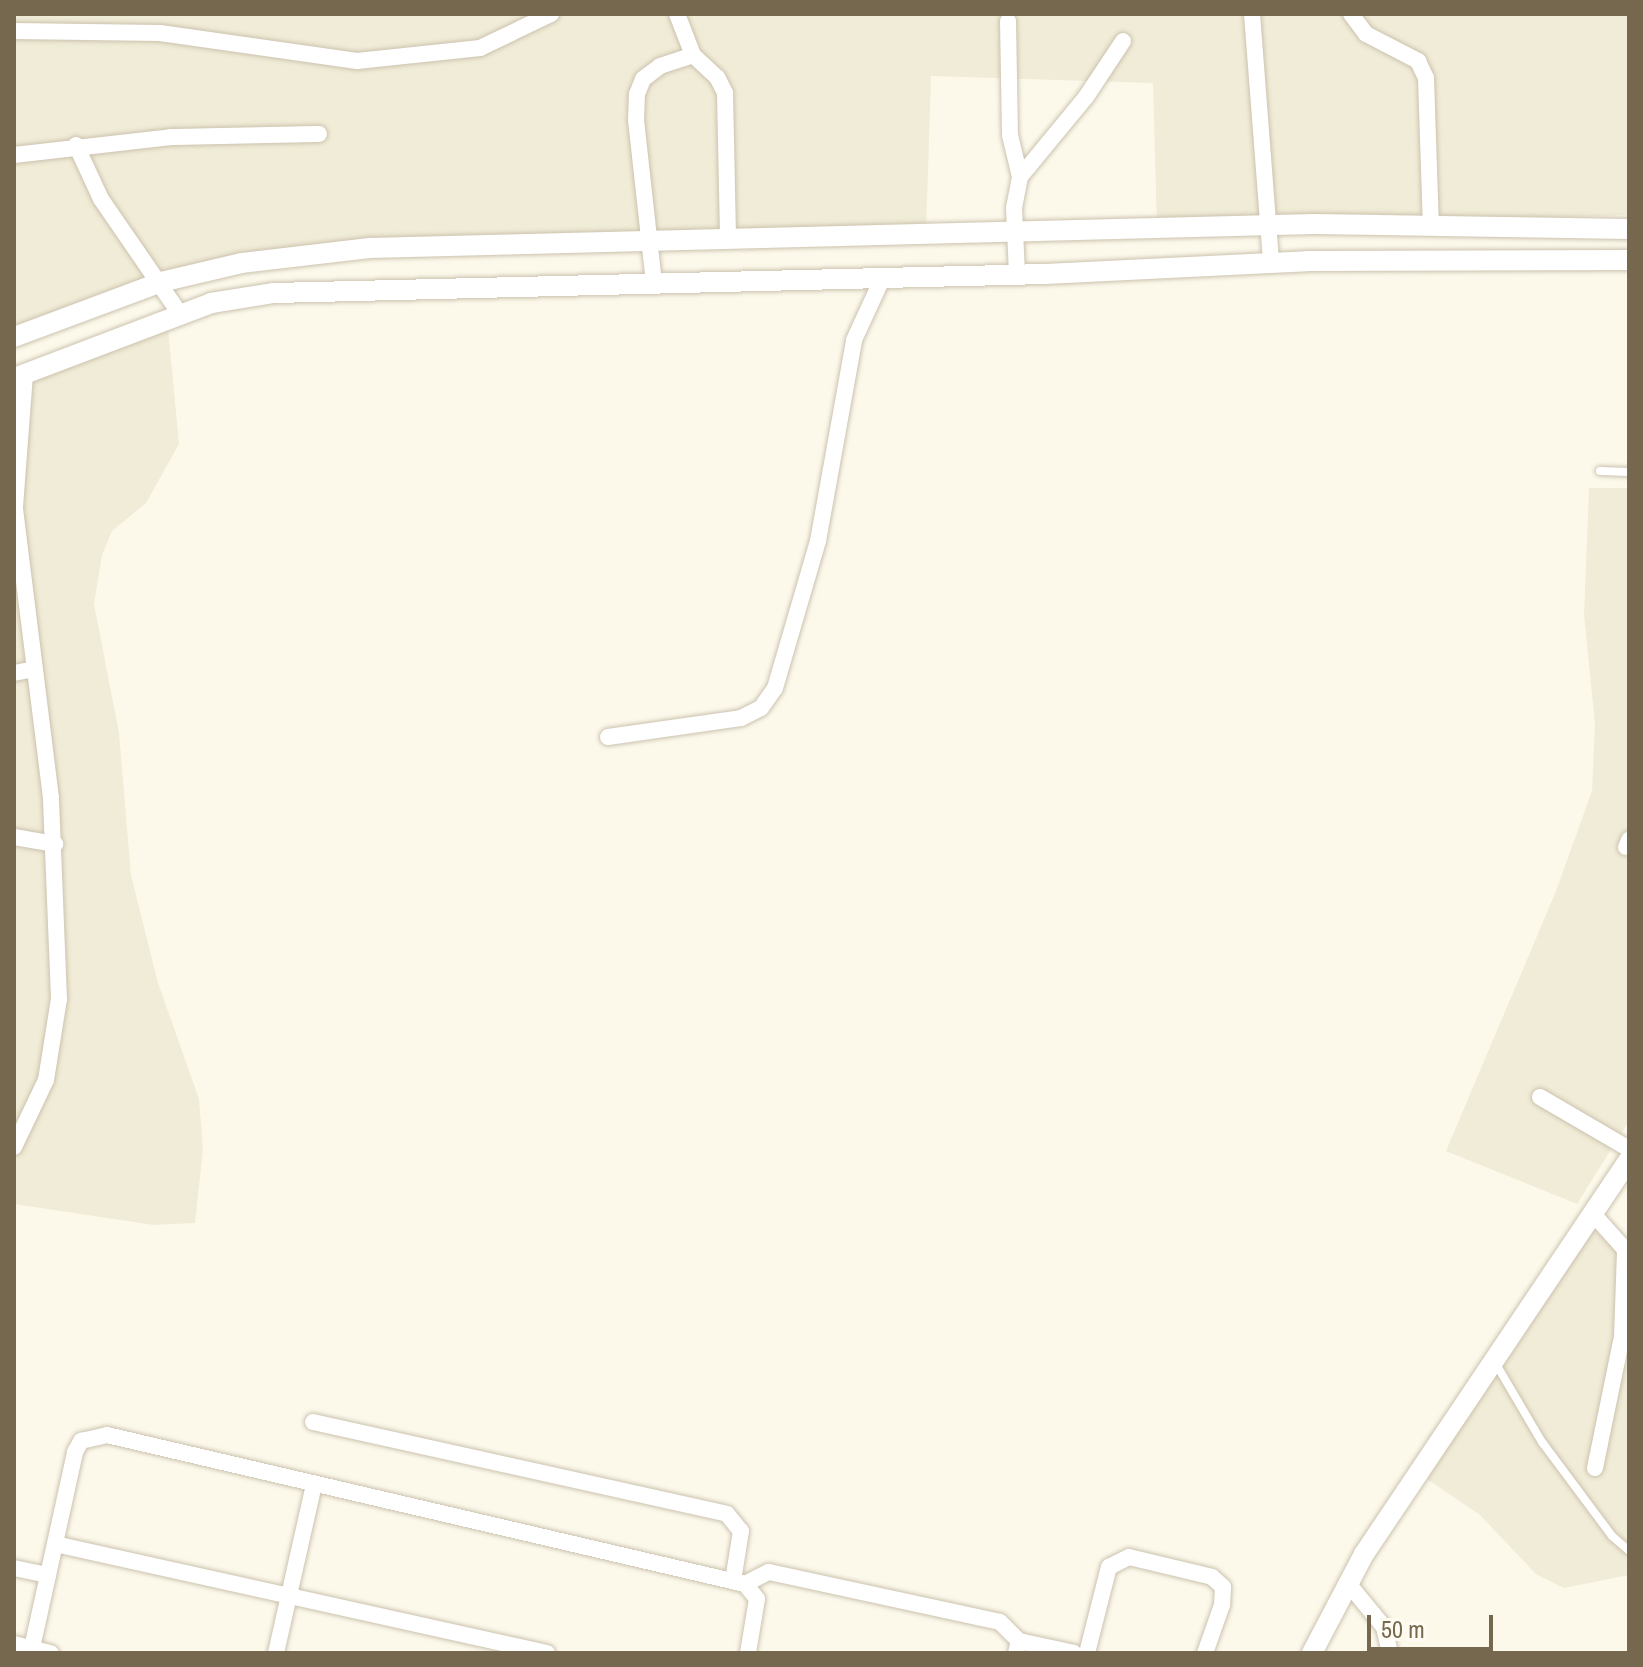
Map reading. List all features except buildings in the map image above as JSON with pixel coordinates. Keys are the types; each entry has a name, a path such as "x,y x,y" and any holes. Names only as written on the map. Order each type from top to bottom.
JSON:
{"street":[{"path":"148,14 151,33"},
{"path":"14,31 151,33 304,57 399,59 480,48 551,14"},
{"path":"677,14 693,55 717,77 725,93 728,239"},
{"path":"1252,14 1271,263"},
{"path":"1351,14 1366,34 1418,61 1426,78 1431,225"},
{"path":"1008,21 1010,135 1020,177 1015,231 1017,274"},
{"path":"1020,177 1086,97 1123,41"},
{"path":"654,283 637,94 643,79 660,66 693,55"},
{"path":"14,155 76,145 319,134"},
{"path":"76,145 101,199 161,282 180,314"},
{"path":"14,337 161,282 242,263 370,248 1269,225 1629,229"},
{"path":"14,1147 46,1080 59,999 55,844 15,507 19,376 180,314 274,293 1017,274 1271,263 1629,260"},
{"path":"608,737 741,718 761,708 775,688 818,541 854,340 883,277"},
{"path":"14,673 35,669"},
{"path":"14,837 55,844"},
{"path":"1540,1097 1629,1149"},
{"path":"1312,1653 1364,1554 1496,1364 1629,1160"},
{"path":"1595,1216 1627,1252 1622,1337 1595,1468"},
{"path":"313,1422 727,1514 741,1531 739,1583"},
{"path":"32,1648 75,1452 92,1436 739,1583 757,1599 748,1653"},
{"path":"276,1653 314,1484"},
{"path":"55,1544 289,1592 547,1653"},
{"path":"1087,1653 1109,1567 1129,1557 1212,1577 1223,1587 1222,1605 1205,1653"},
{"path":"14,1568 48,1575"},
{"path":"739,1583 758,1574 790,1575 1000,1622 1018,1647 1074,1653"},
{"path":"1347,1582 1384,1627 1390,1653"},
{"path":"14,1644 51,1653"}],"lane":[{"path":"1600,471 1629,472"},
{"path":"1496,1364 1542,1442 1629,1551"}],"shaded area":[{"path":"14,14 1629,14 1629,215 1157,228 1153,83 931,76 926,233 224,261 14,337"},
{"path":"167,318 179,444 146,503 112,531 102,555 94,604 119,733 131,875 158,983 199,1099 203,1149 195,1223 154,1225 14,1204 14,379"},
{"path":"1589,488 1629,488 1629,1121 1577,1204 1446,1151 1556,891 1592,791 1595,724 1584,615"},
{"path":"1590,1229 1628,1251 1624,1364 1629,1368 1629,1575 1564,1588 1536,1574 1480,1515 1424,1477"}]}
